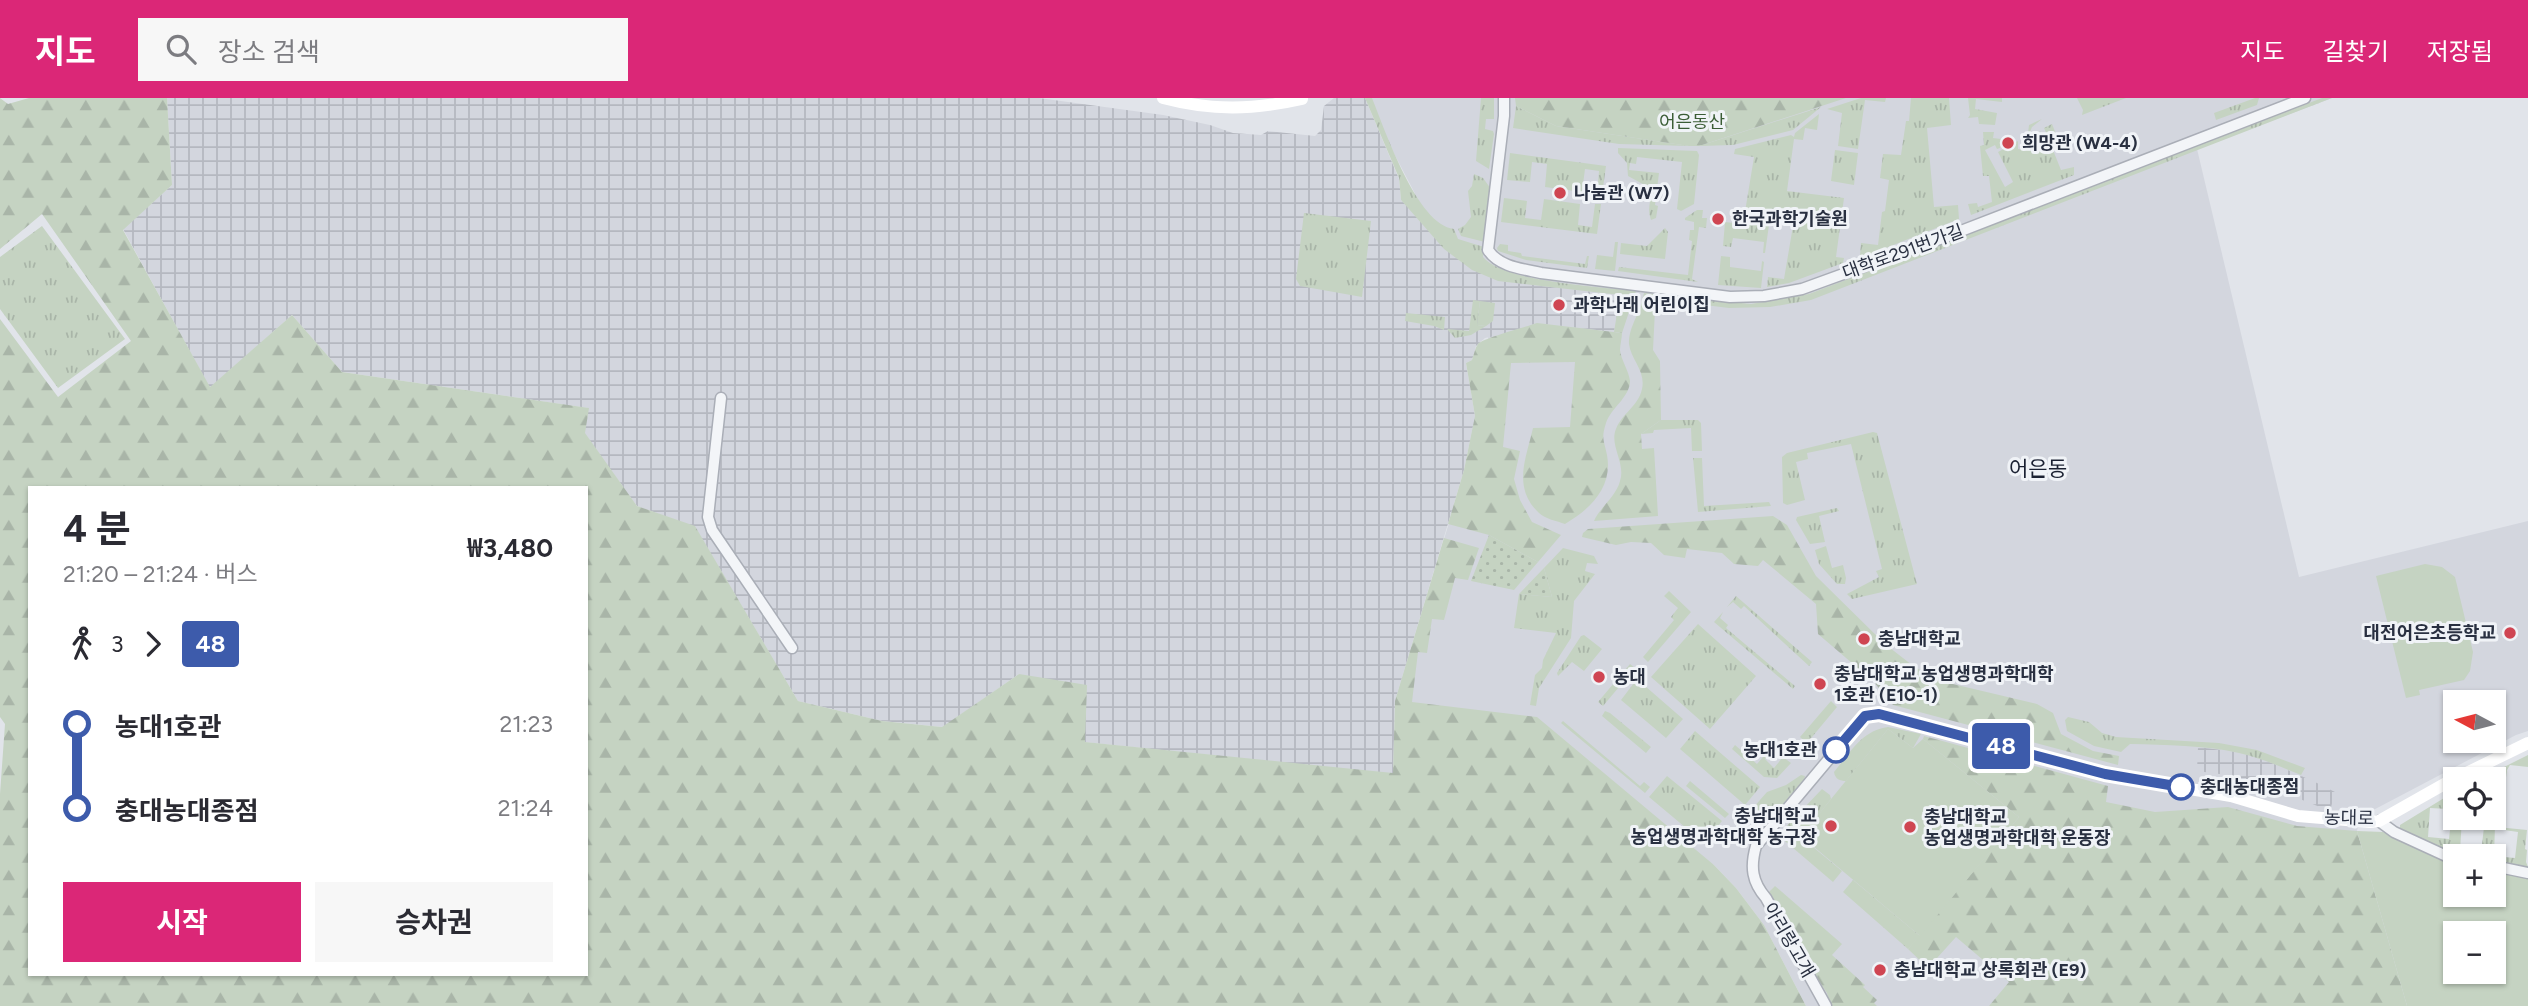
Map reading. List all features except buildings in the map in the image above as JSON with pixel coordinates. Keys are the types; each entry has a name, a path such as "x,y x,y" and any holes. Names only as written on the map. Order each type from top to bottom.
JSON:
{"street":[{"path":"1163,98 1184,104 1230,109 1270,106 1302,99"},
{"name":"대학로291번가길","path":"1504,98 1488,250 1493,258 1532,271 1730,297 1764,296 1802,289 1948,236 2305,98"},
{"path":"721,398 708,517 712,530 792,648"},
{"name":"아리랑고개","path":"1826,1006 1766,898 1756,885 1752,859 1756,846 1869,714 1884,715 2105,774 2155,783"},
{"name":"농대로","path":"2155,783 2231,796 2298,816 2370,822 2379,821 2448,782 2528,743"},
{"path":"2379,821 2389,830 2443,855"},
{"path":"2506,868 2528,873"}],"shaded area":[{"path":"167,98 1039,98 1163,115 1233,133 1261,135 1268,131 1315,136 1321,130 1324,106 1334,98 1365,98 1399,179 1401,200 1498,281 1620,295 1614,332 1537,323 1485,338 1476,346 1472,360 1466,363 1475,416 1464,470 1395,701 1393,774 1084,742 1019,674 943,727 882,721 798,701 695,527 637,506 584,433 588,408 342,372 292,315 210,388 123,229 172,185"},
{"name":"충남대학교","path":"1365,98 2332,98 2197,149 2299,577 2528,521 2528,731 2506,740 2506,690 2443,690 2443,753 2482,753 2455,767 2443,767 2443,773 2360,817 2357,831 2407,1006 1806,1006 1764,925 1736,888 1714,865 1395,701 1465,470 1498,281 1444,249"},
{"name":"충대농대종점","path":"2198,747 2237,752 2263,759 2317,783 2335,792 2330,811 2260,783 2197,771"}],"green space":[{"path":"0,98 8,104 29,98 167,98 172,185 123,230 210,387 292,315 342,372 589,408 585,433 637,506 695,526 798,701 882,721 942,727 1019,674 1087,685 1085,742 1393,773 1395,701 1444,538 1479,548 1468,580 1455,578 1444,620 1432,619 1427,653 1418,652 1412,702 1537,717 1714,865 1736,888 1764,925 1806,1006 0,1006 0,794 5,724 0,717 0,319 58,397 131,341 42,214 0,249"},
{"path":"1365,98 1372,98 1415,194 1440,224 1454,229 1458,239 1484,247 1483,257 1511,272 1555,282 1636,291 1622,333 1614,332 1620,295 1498,281 1472,270 1444,249 1401,200 1399,178"},
{"path":"1481,98 1494,98 1494,119 1486,119 1485,129 1493,131 1494,134 1489,169 1476,161"},
{"name":"어은동산","path":"1515,98 1846,98 1699,146 1689,146 1556,126 1516,106"},
{"path":"1861,98 1886,98 1885,102 1865,100 1858,149 1838,146 1842,113 1827,109"},
{"path":"1911,98 1949,98 1951,125 1927,128 1934,207 1958,205 1959,219 1863,257 1860,255 1861,243 1878,245 1889,180 1880,178 1883,154 1901,155"},
{"path":"1968,98 2002,98 2002,102 1976,99 1975,109 1997,113 1995,125 1979,124 1978,117 1968,118"},
{"path":"2077,98 2126,98 2082,115 2083,110"},
{"path":"2259,98 2257,105 2216,120 2214,113"},
{"path":"2322,98 2332,98 1811,300 1770,307 1729,308 1648,298 1645,308 1640,308 1644,293 1751,304 1809,294"},
{"path":"1516,106 1556,126 1689,146 1619,144 1513,128"},
{"path":"1821,107 1793,130 1733,145 1699,146"},
{"path":"1819,114 1817,130 1805,128 1803,140 1794,139 1787,191 1844,198 1836,257 1844,258 1843,263 1789,283 1767,287 1768,277 1784,279 1795,214 1771,211 1765,253 1764,242 1733,238 1731,247 1723,246 1725,222 1743,224 1754,157 1734,154 1735,149 1791,135 1794,137 1795,133"},
{"path":"2042,119 2032,127 2028,137 2036,138 2040,131 2044,139 2048,137 2044,128 2052,124 2056,134 2049,140 2061,170 2074,167 2074,175 1971,215 1968,204 1977,203 1978,207 1992,202 1989,176 1983,176 1980,146 1984,145 1983,132 1994,132 1993,138 2001,139 2000,148 1997,149 1995,145 1985,150 2005,187 2013,182 1998,152 2018,141 2018,149 2026,150 2029,125"},
{"path":"1618,148 1697,151 1699,155 1694,204 1681,211 1677,209 1682,162 1637,157 1636,164 1630,163 1629,170 1659,173 1656,218 1651,220 1650,188 1628,176 1627,163 1618,153"},
{"path":"1835,150 1858,153 1854,185 1831,181"},
{"path":"1510,153 1606,166 1602,195 1597,195 1599,171 1585,169 1582,192 1545,187 1547,164 1532,162 1530,182 1507,180"},
{"path":"1474,174 1483,178 1491,189 1485,242 1461,236 1458,229 1471,217 1468,191 1472,186"},
{"path":"1504,198 1527,201 1525,218 1541,220 1544,199 1580,204 1578,225 1592,227 1595,204 1601,204 1597,234 1501,222"},
{"path":"1697,210 1703,210 1702,218 1707,218 1706,228 1699,227 1692,279 1698,282 1618,271 1619,267 1688,275 1692,241 1689,240 1690,230 1694,230 1694,222 1685,218"},
{"path":"1304,213 1371,221 1362,297 1300,286 1296,279"},
{"path":"42,226 125,339 58,388 0,309 0,257"},
{"path":"1665,228 1668,232 1665,259 1620,254 1621,243 1647,246"},
{"path":"1615,242 1618,242 1615,271 1595,269 1597,255 1613,257"},
{"path":"1500,244 1508,245 1508,251 1521,253 1522,256 1585,264 1589,256 1587,268 1526,260 1498,251"},
{"path":"1721,256 1730,257 1730,267 1761,271 1762,261 1764,262 1761,288 1718,285"},
{"path":"1473,300 1480,301 1477,325 1486,326 1471,335 1455,338 1447,329 1469,331"},
{"path":"1480,301 1495,303 1493,321 1486,326 1477,325"},
{"path":"1640,308 1655,310 1653,350 1660,361 1661,420 1641,434 1642,449 1654,448 1658,516 1594,521 1618,487 1621,468 1614,435 1642,389 1642,377 1629,344 1631,330"},
{"path":"1406,313 1445,317 1444,330 1405,321"},
{"path":"1537,323 1622,333 1620,350 1630,381 1627,392 1604,428 1608,467 1603,487 1583,512 1565,524 1542,515 1531,503 1523,483 1523,472 1533,428 1570,427 1575,362 1511,363 1503,447 1520,451 1514,479 1520,500 1532,522 1561,535 1538,562 1489,535 1448,524 1464,470 1475,416 1466,363 1472,360 1477,346 1482,342"},
{"path":"1661,420 1698,420 1701,423 1702,451 1692,451 1691,428 1654,430 1653,433 1641,434"},
{"path":"1877,433 1917,584 1852,599 1847,594 1879,577 1876,571 1882,569 1851,444 1807,453 1808,459 1796,462 1805,500 1787,505 1783,503 1782,457 1787,453"},
{"path":"1693,458 1702,458 1704,506 1769,502 1771,506 1698,512"},
{"path":"1837,508 1839,511 1819,516 1825,542 1810,544 1796,520 1797,517"},
{"path":"1773,516 1787,525 1816,576 1885,644 1912,665 1936,680 2037,704 2053,713 2061,734 2093,751 2119,756 2118,765 1893,705 1873,681 1818,634 1816,604 1763,560 1758,566 1734,564 1722,553 1687,549 1685,558 1664,555 1651,543 1631,542 1616,545 1582,537 1588,529"},
{"path":"1489,535 1538,562 1514,590 1471,581"},
{"path":"1826,546 1832,568 1843,565 1845,584 1837,584 1819,564 1815,550"},
{"path":"1563,548 1594,556 1598,564 1587,563 1585,571 1595,574 1574,601 1571,638 1539,688 1536,706 1530,705 1535,675 1542,668 1556,633 1514,628 1519,594 1552,597 1544,568"},
{"path":"2425,564 2442,567 2455,577 2473,652 2470,671 2464,680 2419,690 2420,695 2406,698 2376,576"},
{"path":"1544,568 1552,597 1519,594"},
{"path":"1669,591 1691,612 1648,662 1643,657 1674,620 1671,617 1678,608 1664,596"},
{"path":"1736,596 1812,662 1809,666 1744,606 1741,609 1733,602 1727,607"},
{"path":"1723,612 1720,618 1728,625 1726,628 1795,686 1793,689 1714,622"},
{"path":"1698,624 1756,676 1710,729 1651,677"},
{"path":"1584,635 1602,649 1584,671 1572,662 1558,676 1557,673"},
{"path":"1630,664 1635,668 1603,706 1598,702"},
{"path":"1637,679 1683,719 1666,738 1621,700"},
{"path":"1831,701 1837,707 1807,743 1800,737"},
{"path":"1605,711 1651,747 1646,753 1602,716"},
{"path":"2068,717 2089,722 2102,733 2116,737 2219,743 2257,750 2305,768 2301,775 2247,755 2198,747 2130,744 2121,752 2094,746 2067,731 2065,720"},
{"path":"1563,721 1640,786 1644,782 1650,787 1645,793 1561,723"},
{"path":"1888,727 1921,734 1913,748 1888,729 1846,781 1837,778 1834,772 1863,738"},
{"name":"충남대학교 농업생명과학대학 운동장","path":"1888,729 1913,748 1923,739 2019,817 1920,936 1801,836"},
{"path":"1695,731 1760,787 1745,805 1680,749"},
{"path":"1924,736 2108,786 2106,802 2155,812 2228,807 2297,826 2357,831 2407,1006 1989,1006 2009,982 1956,937 1928,968 1908,949 2019,817 1923,739"},
{"path":"1735,745 1757,764 1768,751 1770,753 1765,759 1774,768 1783,757 1791,763 1777,778 1764,777 1732,749"},
{"path":"2528,755 2528,767 2510,765 2506,778 2504,767"},
{"path":"1801,775 1805,776 1804,780 1769,820 1765,820 1752,809 1767,792 1786,785"},
{"path":"1667,776 1722,821 1704,843 1649,797"},
{"path":"1690,781 1729,814 1725,818 1686,786"},
{"path":"1822,789 1831,799 1801,837 1842,871 1833,882 1779,836"},
{"path":"2443,799 2443,809 2430,808 2428,837 2449,839 2450,830 2461,830 2460,844 2443,844 2443,850 2400,828 2400,825"},
{"path":"2506,828 2527,830 2525,849 2528,867 2506,863 2506,857 2515,858 2518,832 2504,830"},
{"path":"2484,830 2495,830 2494,844 2482,844"},
{"path":"2357,831 2383,832 2443,860 2443,907 2506,907 2506,873 2528,878 2528,1006 2407,1006"},
{"path":"1853,880 1920,936 1908,949 1843,892"},
{"path":"1775,886 1842,944 1832,955 1865,985 1863,987 1877,1000 1874,1003 1877,1006 1830,1006 1827,993 1802,956 1769,892"}],"bus line":[{"name":"48","path":"1836,750 1865,716 1879,714 2105,774 2181,787"}],"place":[{"name":"희망관 (W4-4)","path":"2008,143"},
{"name":"나눔관 (W7)","path":"1560,193"},
{"name":"한국과학기술원","path":"1718,219"},
{"name":"과학나래 어린이집","path":"1559,305"},
{"name":"대전어은초등학교","path":"2510,633"},
{"name":"충남대학교","path":"1864,639"},
{"name":"농대","path":"1599,677"},
{"name":"충남대학교 농업생명과학대학 1호관 (E10-1)","path":"1820,684"},
{"name":"농대1호관","path":"1836,750"},
{"name":"충대농대종점","path":"2181,787"},
{"name":"충남대학교 농업생명과학대학 농구장","path":"1831,826"},
{"name":"충남대학교 농업생명과학대학 운동장","path":"1910,827"},
{"name":"충남대학교 상록회관 (E9)","path":"1880,970"}],"district":[{"name":"어은동","path":"2038,468"}]}
